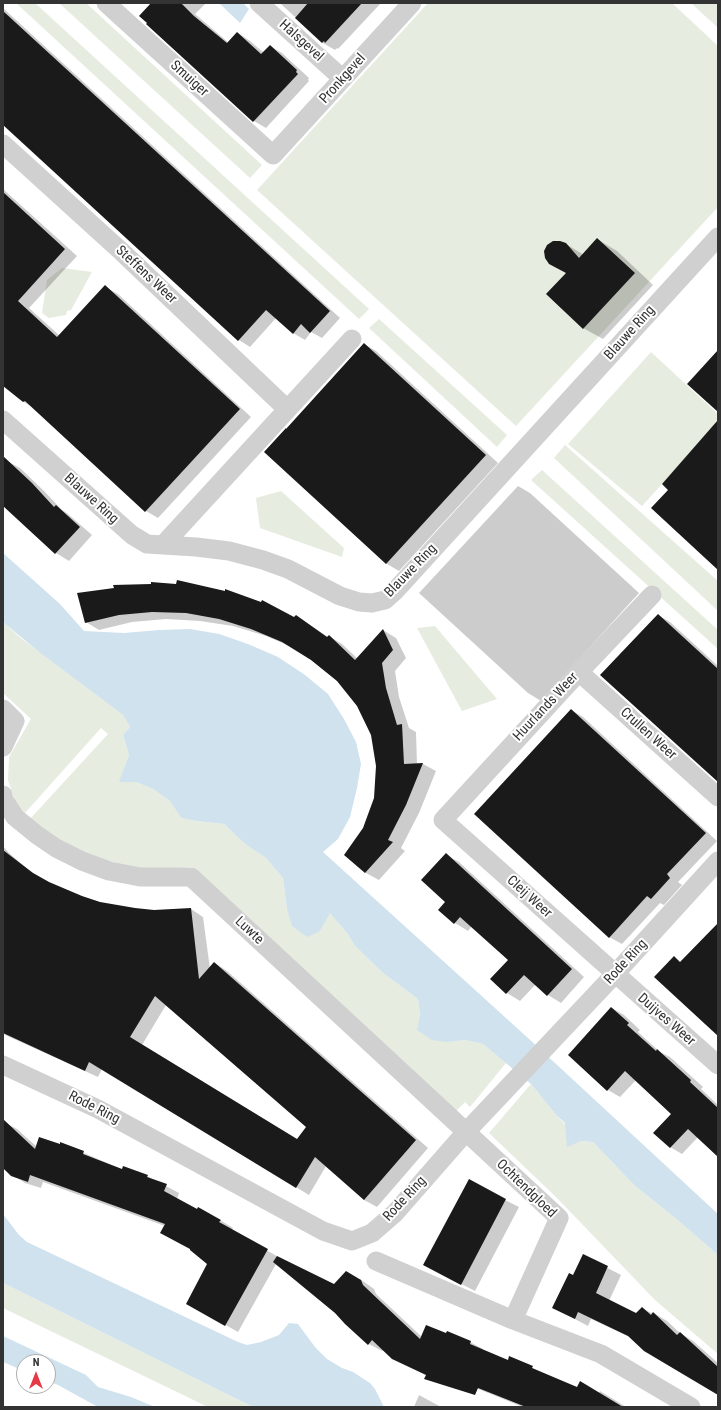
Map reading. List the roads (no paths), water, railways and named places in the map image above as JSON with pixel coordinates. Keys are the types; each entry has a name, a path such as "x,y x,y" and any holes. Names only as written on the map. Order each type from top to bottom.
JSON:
{"street":[{"name":"Smuiger","path":"106,3 273,155"},
{"name":"Halsgevel","path":"259,3 343,79"},
{"name":"Pronkgevel","path":"273,155 412,3"},
{"name":"Steffens Weer","path":"3,144 122,252 287,409"},
{"name":"Blauwe Ring","path":"3,420 132,535 147,544 229,551 263,560 288,569 323,588 346,598 359,602 372,603 385,600 394,592 718,237"},
{"path":"163,545 352,339"},
{"name":"Huurlands Weer","path":"442,820 652,595"},
{"name":"Crullen Weer","path":"579,672 718,797"},
{"path":"3,709 15,721 3,747"},
{"name":"Luwte","path":"3,795 4,800 15,816 37,835 56,848 82,861 109,871 140,877 191,877 465,1133"},
{"name":"Cleij Weer","path":"442,820 615,974"},
{"name":"Rode Ring","path":"3,1065 98,1109 323,1231 352,1241 372,1233 395,1213 465,1133 615,974 718,861"},
{"name":"Duijves Weer","path":"615,974 718,1065"},
{"name":"Ochtendgloed","path":"465,1133 559,1218 513,1320"},
{"path":"376,1261 513,1320 602,1354 691,1407"}],"water":[{"path":"219,3 243,3 249,9 240,23"},
{"path":"3,553 60,604 84,631 124,633 190,629 219,634 248,644 278,657 305,675 328,694 344,719 356,742 361,764 350,817 338,839 323,852 528,1038 718,1214 718,1255 634,1185 593,1142 581,1141 567,1147 565,1123 557,1116 531,1084 483,1044 465,1040 448,1042 432,1040 417,1030 420,1016 418,999 383,973 355,946 347,933 330,913 320,931 307,937 292,926 287,909 283,878 266,858 245,844 224,824 181,818 170,801 153,789 136,782 119,782 129,755 123,735 130,727 123,715 39,652 3,622"},
{"path":"3,1214 19,1235 27,1242 238,1342 247,1345 261,1342 279,1335 289,1323 298,1324 315,1347 327,1359 342,1368 353,1372 370,1383 375,1389 384,1407 253,1407 3,1283"},
{"path":"3,1336 41,1354 16,1354 16,1368 3,1362"},
{"path":"56,1361 86,1375 98,1387 131,1397 155,1407 98,1407 56,1384"}]}
